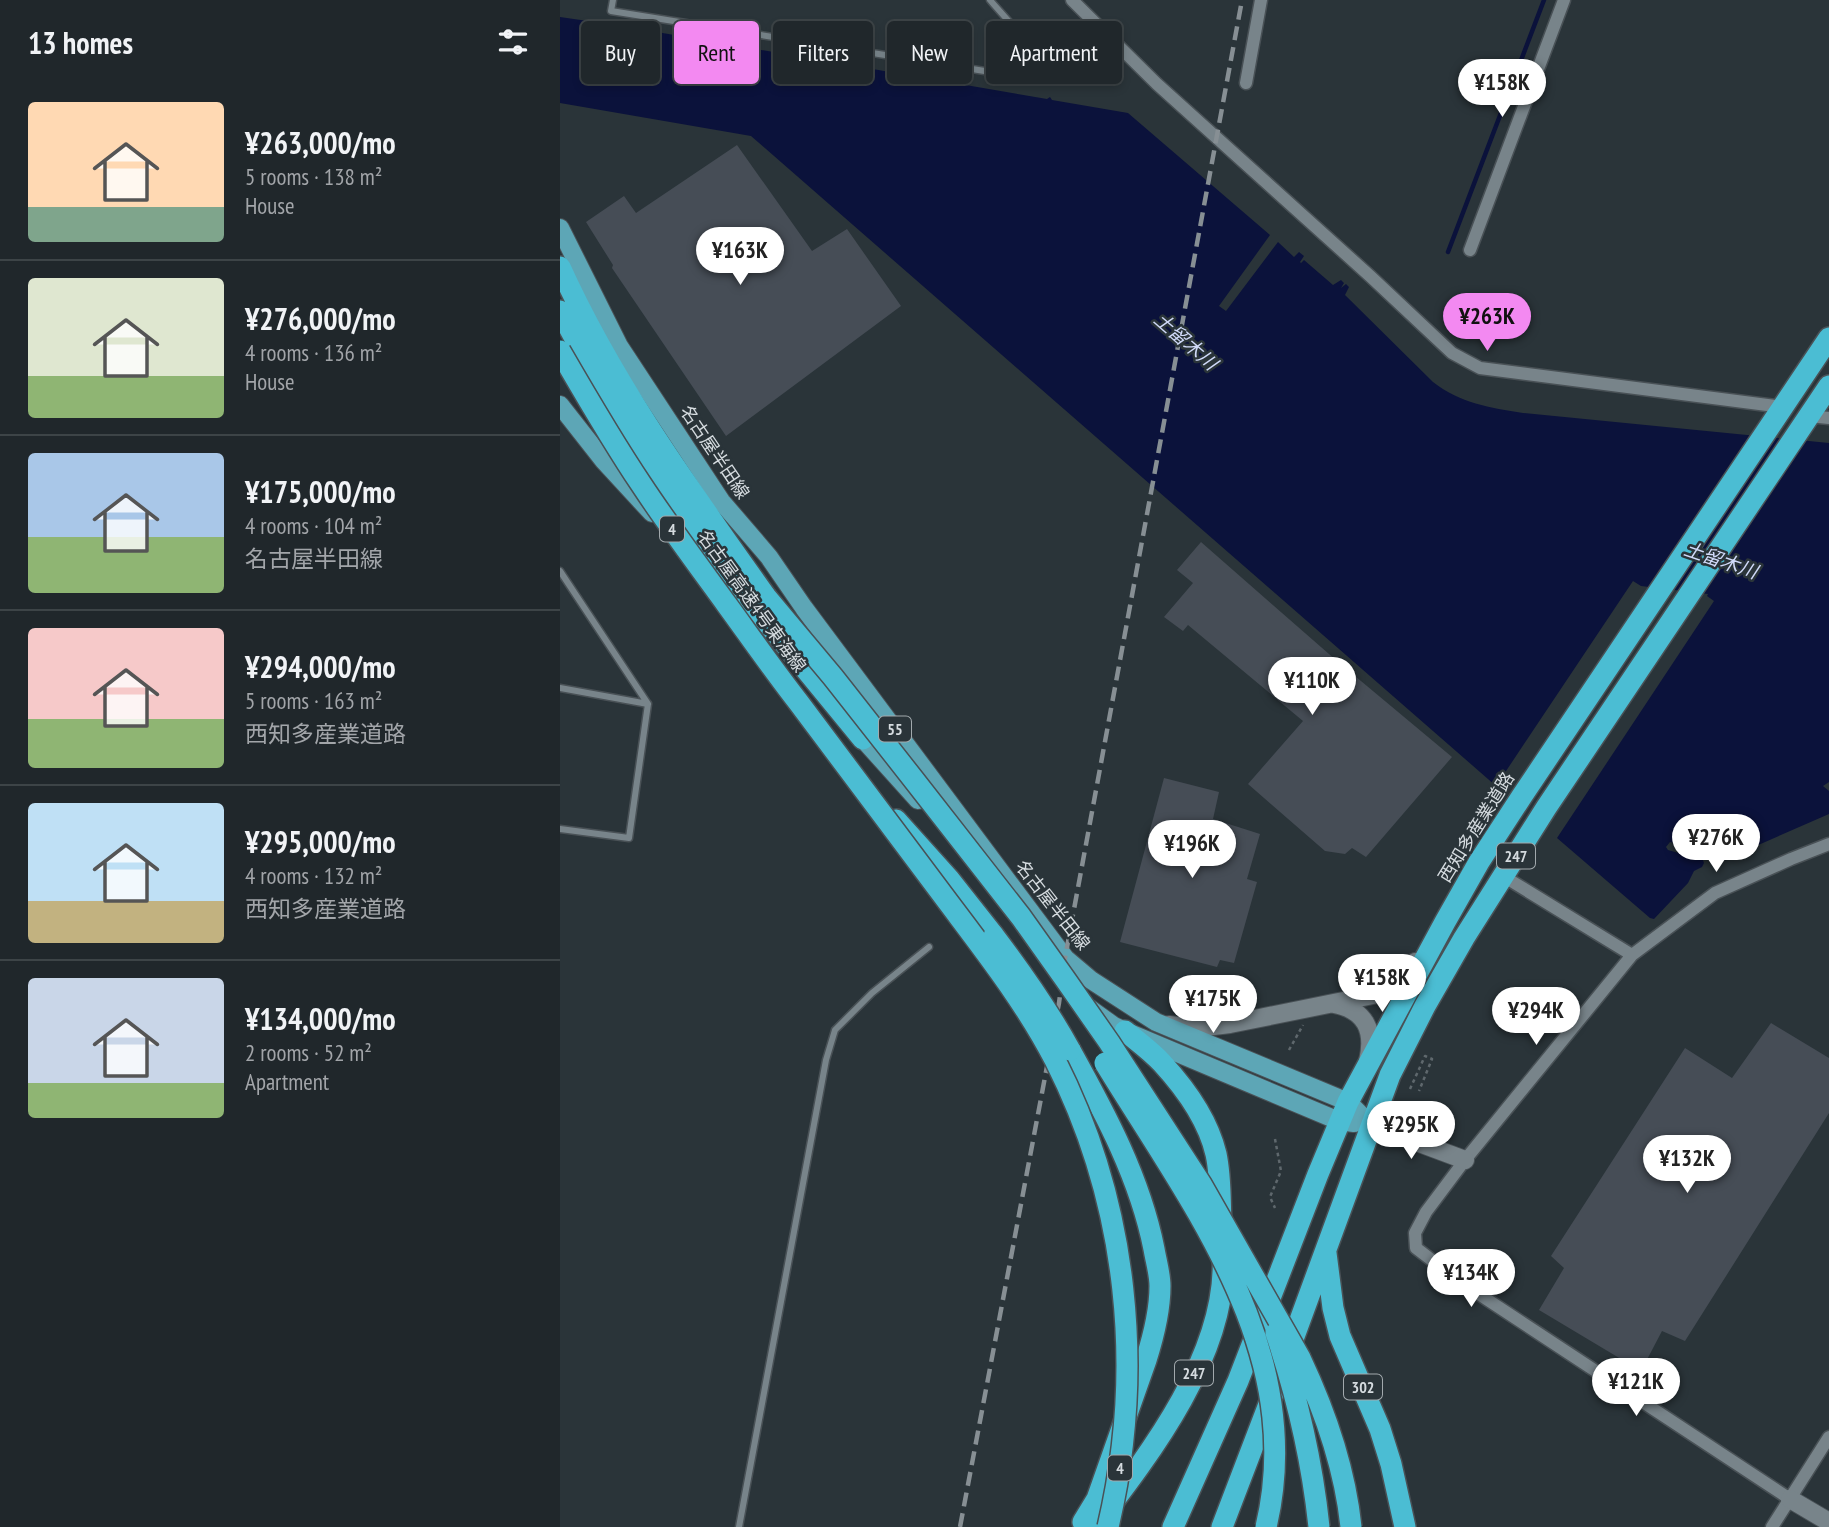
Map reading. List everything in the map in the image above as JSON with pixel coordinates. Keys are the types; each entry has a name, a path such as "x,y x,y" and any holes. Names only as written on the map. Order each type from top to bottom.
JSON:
{"highway":[{"name":"名古屋高速4号東海線","path":"560,267 578,307 640,416 766,597"},
{"path":"560,311 607,397 702,543 863,739"},
{"name":"西知多産業道路","path":"1173,1527 1238,1381 1343,1112 1433,943 1479,862 1829,338"},
{"name":"名古屋高速4号東海線","path":"560,351 642,487 795,699 841,758"},
{"name":"247","path":"1222,1527 1390,1075 1425,1006 1503,876 1684,600 1813,420 1829,386"},
{"path":"766,597 833,677 1021,917 1109,1042 1201,1184 1314,1387 1334,1447 1351,1527"},
{"path":"766,597 879,755 988,896 1059,994 1181,1184 1213,1241 1250,1320 1268,1380 1273,1407 1276,1457 1274,1486 1266,1527"},
{"path":"841,758 957,888 1024,975 1048,1011 1107,1118 1149,1225 1160,1286 1151,1345 1097,1499 1080,1527"},
{"path":"841,758 981,946 1037,1028 1070,1095 1097,1163 1122,1269 1128,1339 1125,1408 1117,1459 1100,1527"},
{"name":"247","path":"1094,1527 1143,1463 1176,1411 1206,1346 1218,1308 1224,1274 1219,1174 1209,1132 1182,1087 1160,1061 1125,1031"},
{"name":"302","path":"1325,1247 1333,1308 1340,1336 1380,1429 1405,1527"},
{"path":"1258,1285 1297,1398 1319,1527"},
{"name":"西知多産業道路","path":"1189,1527 1238,1381"},
{"name":"247","path":"1238,1527 1274,1391"},
{"name":"4","path":"1108,1527 1119,1475 1125,1408"}],"main road":[{"name":"名古屋半田線","path":"560,228 619,346 721,501 769,557 1065,958 1099,986 1156,1022 1237,1056 1371,1125"},
{"name":"名古屋半田線","path":"560,405 604,461 943,828 1061,988 1125,1031 1343,1112"}],"street":[{"path":"1072,0 1157,84 1370,276 1451,353 1480,368 1778,414"},
{"path":"1246,83 1261,0"},
{"path":"1470,250 1564,0"},
{"path":"1829,844 1715,893 1632,955 1465,1160 1426,1212 1415,1233 1416,1248 1460,1282 1829,1522"},
{"path":"1156,1022 1197,1028 1242,1022 1373,995 1393,987 1409,972 1479,862"},
{"path":"1503,876 1632,955"},
{"path":"1331,1004 1353,1010 1366,1024 1371,1040 1367,1066"},
{"path":"1237,1056 1232,1035 1242,1022"},
{"path":"1371,1125 1465,1160"},
{"path":"1772,1527 1829,1437"}],"lane":[{"path":"613,0 611,11 1028,78 1031,58 1027,44 990,0"},
{"path":"560,571 648,704 629,838 560,829"},
{"path":"560,688 648,704"},
{"path":"739,1527 826,1060 835,1030 872,993 929,947"}],"path":[{"path":"1289,1050 1306,1018"},
{"path":"1410,1089 1425,1056 1432,1059 1419,1091"},
{"path":"1275,1139 1281,1171 1270,1198 1275,1208"}],"water":[{"name":"土留木川","path":"560,17 588,21 581,21 581,84 660,84 660,33 674,35 674,84 759,84 759,50 773,52 773,84 873,84 873,69 887,72 887,84 960,84 1047,99 1050,97 1052,100 1128,113 1270,235 1219,306 1226,311 1278,242 1294,257 1299,252 1304,256 1301,263 1304,260 1333,285 1341,280 1344,283 1341,288 1346,284 1349,287 1345,295 1433,382 1465,400 1523,413 1829,443 1829,782 1823,786 1829,791 1829,814 1750,851 1738,846 1718,847 1699,835 1691,836 1679,844 1670,842 1666,847 1668,850 1703,860 1704,863 1694,871 1688,883 1654,919 1650,918 1557,838 1714,601 1708,594 1641,586 1633,581 1496,786 751,136 560,103"}],"building":[{"path":"737,145 812,251 847,229 901,306 726,436 612,268 613,265 586,222 624,196 636,213"},
{"path":"1201,542 1452,757 1366,857 1352,848 1345,854 1325,851 1248,784 1303,721 1188,625 1183,631 1164,617 1193,583 1177,570"},
{"path":"1164,778 1219,792 1213,819 1260,834 1247,879 1257,882 1234,963 1220,960 1217,967 1120,942"},
{"path":"1771,1023 1829,1058 1829,1113 1685,1341 1662,1331 1641,1371 1539,1310 1564,1268 1551,1256 1685,1048 1732,1078"}],"waterway":[{"path":"1448,252 1544,0"}],"railway":[{"path":"960,1527 1059,1003 1065,958 1242,0"}]}
